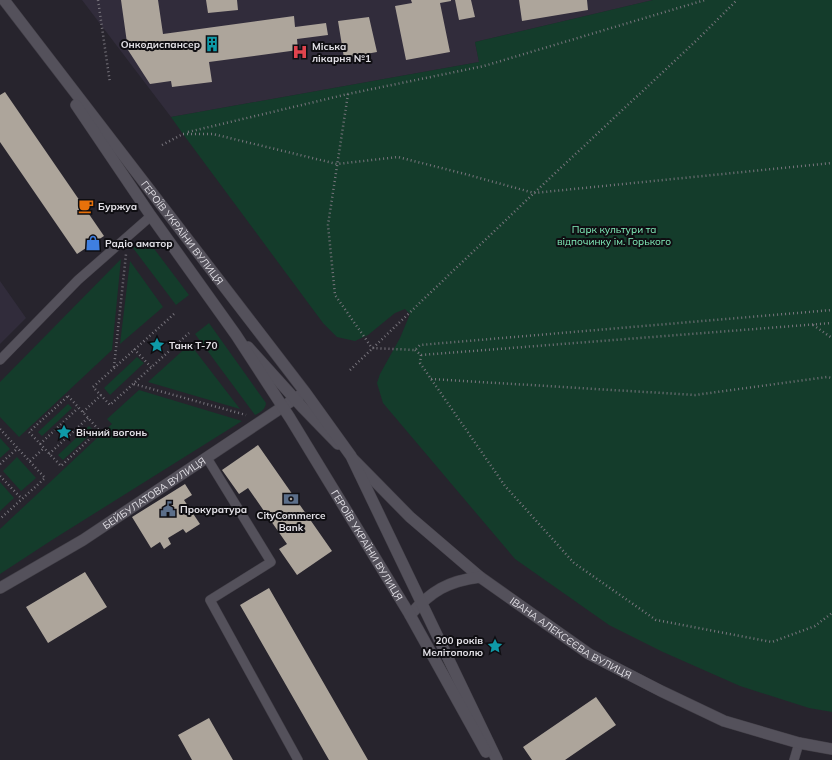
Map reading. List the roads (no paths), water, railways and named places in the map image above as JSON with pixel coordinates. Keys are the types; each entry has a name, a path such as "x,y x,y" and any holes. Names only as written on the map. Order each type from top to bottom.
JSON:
{"main road":[{"name":"ГЕРОЇВ УКРАЇНИ ВУЛИЦЯ","path":"4,0 305,392 351,456 497,760"},
{"name":"ГЕРОЇВ УКРАЇНИ ВУЛИЦЯ","path":"12,10 151,216 236,335 283,408 410,615 490,760"},
{"name":"ГЕРОЇВ УКРАЇНИ ВУЛИЦЯ","path":"236,335 295,399 351,456"},
{"name":"БЕЙБУЛАТОВА ВУЛИЦЯ","path":"0,588 83,540 305,392"},
{"name":"ІВАНА АЛЕКСЄЄВА ВУЛИЦЯ","path":"351,456 410,517 480,576 589,654 724,721 799,743 832,749"},
{"path":"410,615 421,602 442,587 467,578 480,576"}],"lane":[{"path":"0,360 78,280 151,216"},
{"path":"207,458 271,562 210,600 298,760"},
{"path":"794,760 799,743"}],"place":[{"name":"Онкодиспансер","path":"212,44"},
{"name":"Міська лікарня №1","path":"300,52"},
{"name":"Буржуа","path":"86,206"},
{"name":"Радіо аматор","path":"93,243"},
{"name":"Танк Т-70","path":"157,345"},
{"name":"Вічний вогонь","path":"64,432"},
{"name":"CityCommerce Bank","path":"291,499"},
{"name":"Прокуратура","path":"168,509"},
{"name":"200 років Мелітополю","path":"495,646"}],"park label":[{"name":"Парк культури та відпочинку ім. Горького","path":"614,234"}]}
